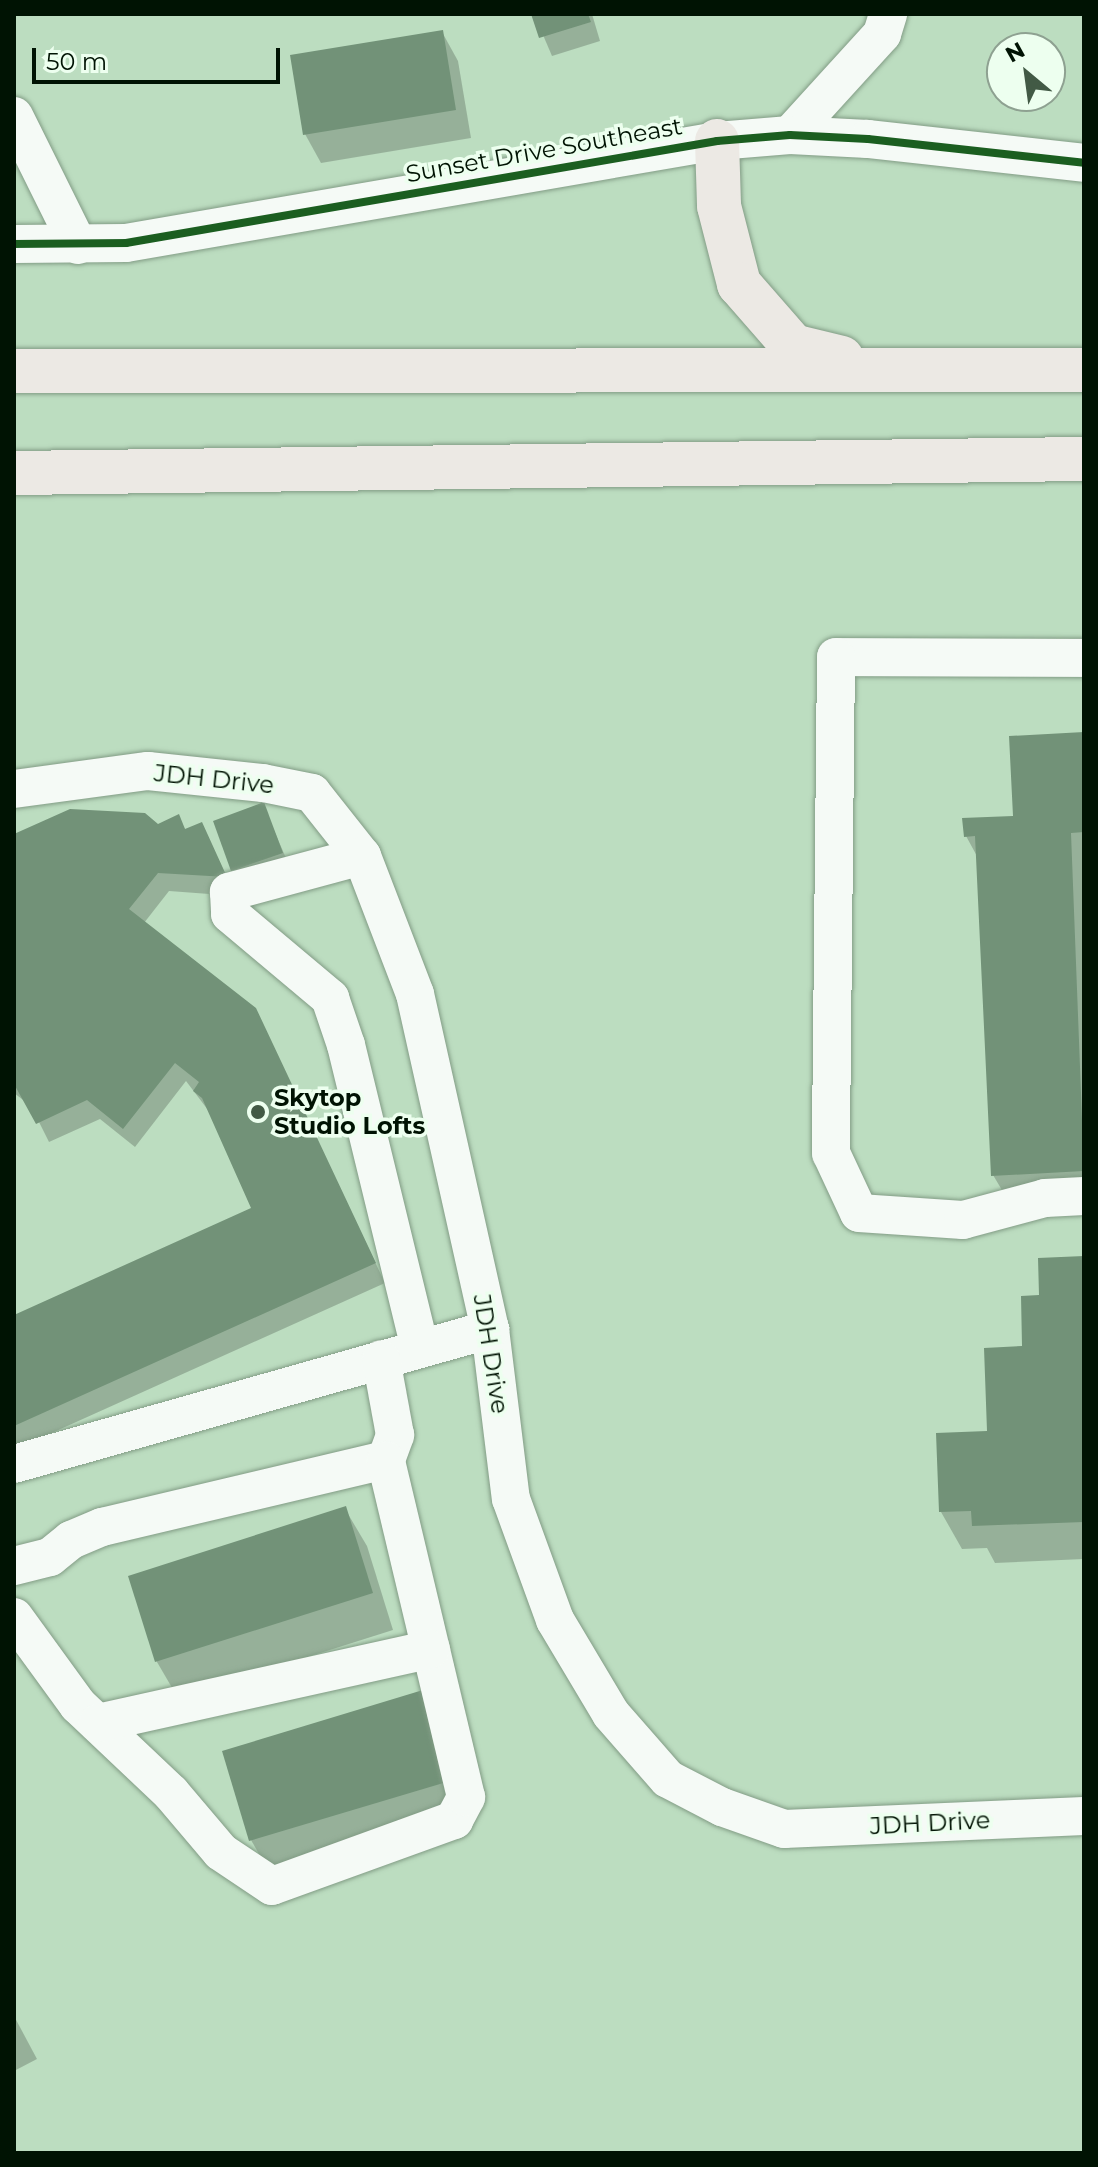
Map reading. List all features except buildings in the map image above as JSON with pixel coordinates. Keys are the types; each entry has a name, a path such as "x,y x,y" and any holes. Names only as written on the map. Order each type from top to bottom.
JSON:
{"highway":[{"path":"717,141 719,206 739,284 793,346 895,370"},
{"path":"14,371 1084,370"},
{"path":"23,474 1084,459"}],"street":[{"path":"790,135 882,34 888,14"},
{"path":"14,116 78,245"},
{"name":"Sunset Drive Southeast","path":"14,244 126,243 338,208 597,158 717,141 790,135 1084,163"},
{"path":"1084,658 836,657 831,1153 859,1213 963,1220 1045,1198 1084,1196"},
{"name":"JDH Drive","path":"14,789 148,771 263,783 312,793 362,856 415,994 490,1329 511,1499 555,1620 611,1714 668,1779 722,1807 784,1829 1084,1816"},
{"path":"362,856 229,892 230,914 330,998 346,1045 420,1348"},
{"path":"14,1464 490,1329"},
{"path":"14,1617 78,1705 171,1793 221,1852 272,1886 454,1820 466,1797 386,1460 395,1435 381,1359"},
{"path":"14,1566 50,1557 71,1540 102,1527 386,1460"},
{"path":"98,1723 431,1649"}],"cycle path":[{"path":"14,244 126,243 717,141 790,135 868,139 1084,163"}],"place":[{"name":"Skytop Studio Lofts","path":"258,1112"}]}
